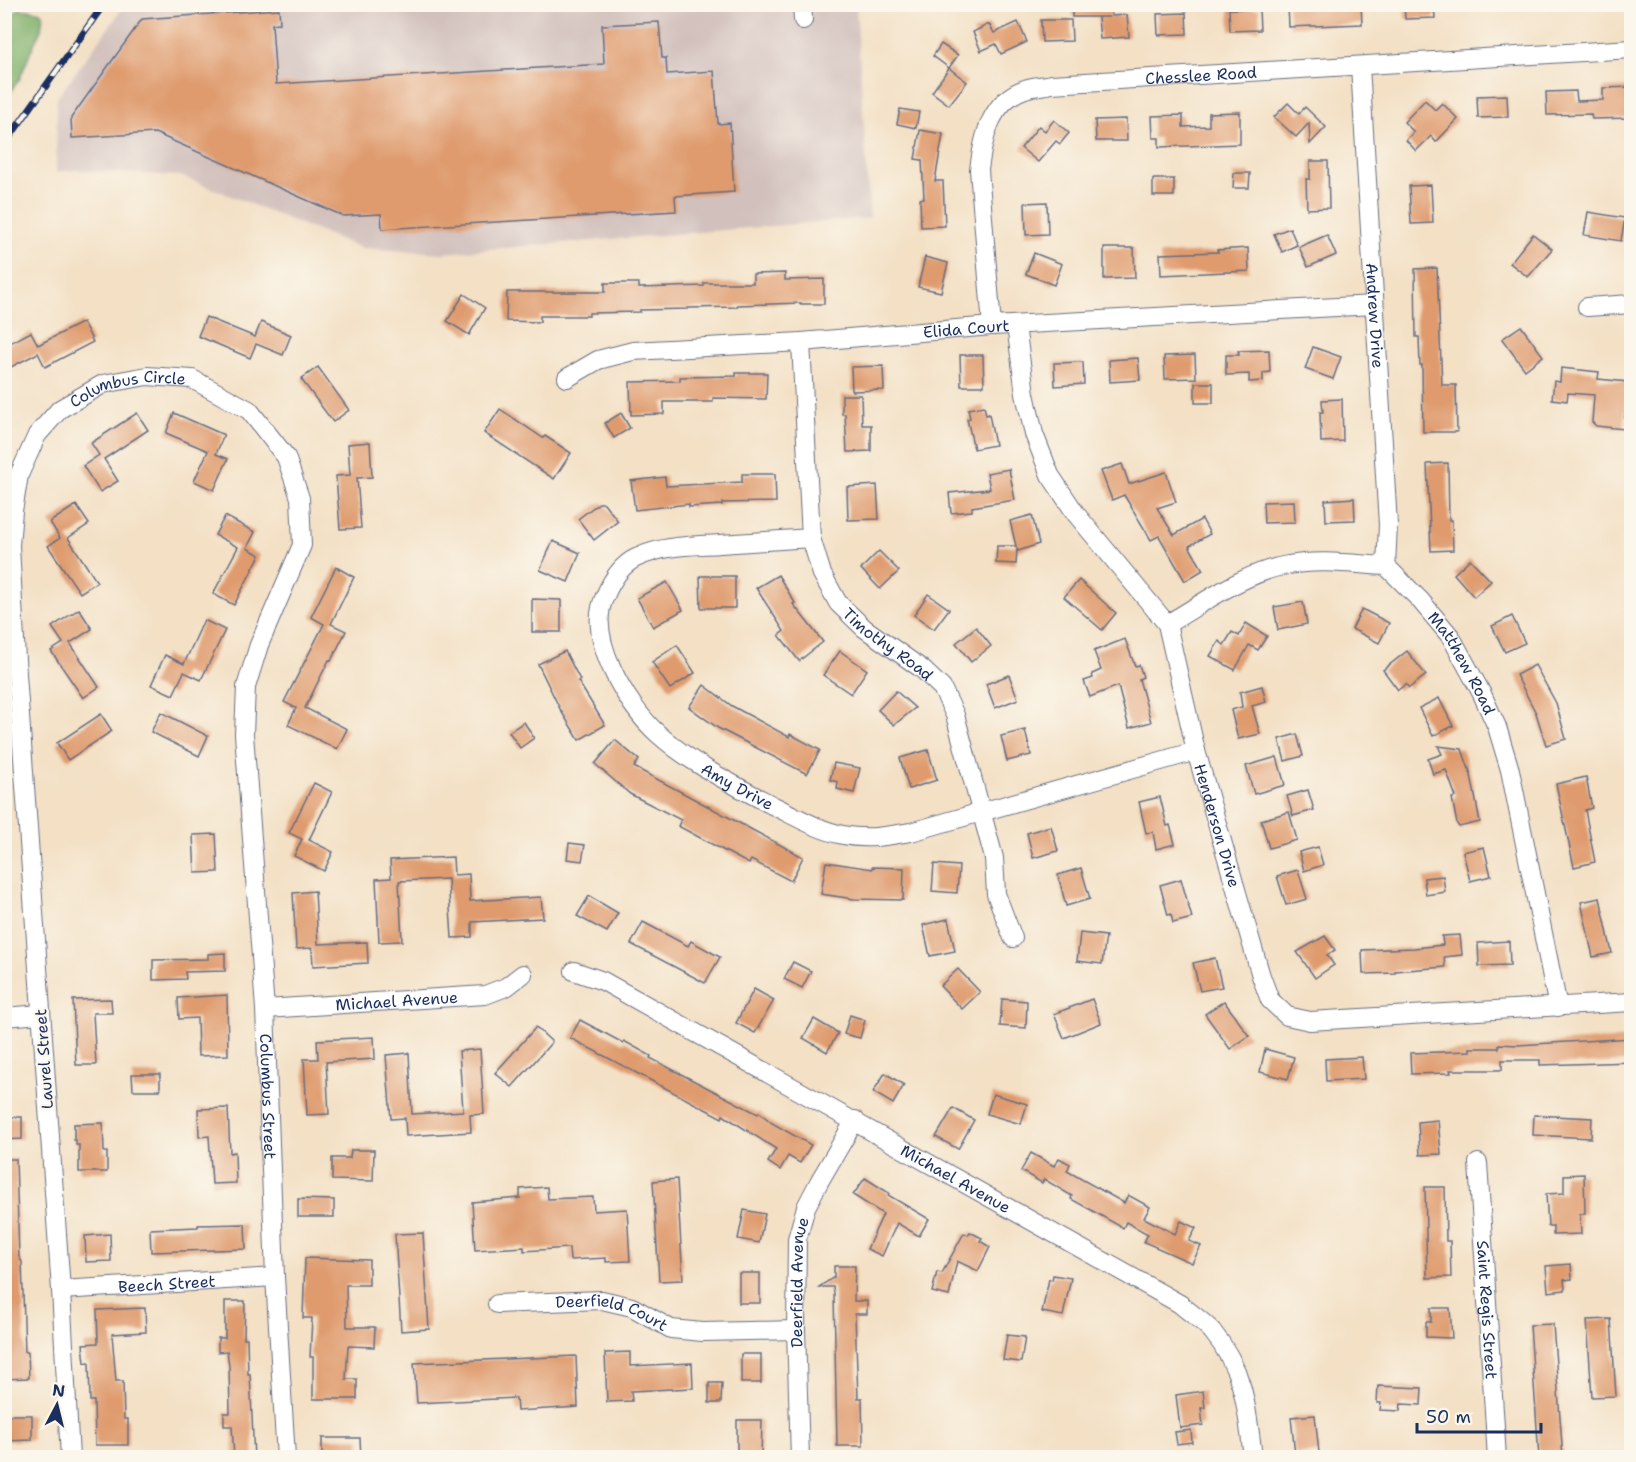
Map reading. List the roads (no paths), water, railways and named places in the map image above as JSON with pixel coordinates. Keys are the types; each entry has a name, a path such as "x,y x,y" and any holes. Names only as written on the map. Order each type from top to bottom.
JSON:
{"street":[{"name":"Chesslee Road","path":"992,326 979,170 982,146 988,123 1002,102 1024,90 1052,84 1632,49"},
{"name":"Andrew Drive","path":"1360,66 1388,525 1386,566"},
{"name":"Elida Court","path":"567,378 598,360 633,351 801,342 992,326 1374,304"},
{"path":"1587,307 1632,304"},
{"name":"Henderson Drive","path":"1016,325 1024,394 1034,434 1050,475 1076,514 1167,624 1196,751 1270,1000 1287,1016 1310,1021 1632,1002"},
{"name":"Timothy Road","path":"801,342 811,538 822,574 838,603 864,628 922,669 942,688 955,715 994,858 996,894 1013,938"},
{"name":"Columbus Circle","path":"16,660 9,553 19,475 37,435 60,409 103,384 147,376 192,379 249,410 286,457 300,498 302,545 259,645 246,687 244,734"},
{"name":"Amy Drive","path":"811,538 663,548 633,559 613,579 601,603 599,629 604,653 631,703 656,732 689,758 732,783 813,826 843,835 873,838 910,832 1196,751"},
{"path":"1167,624 1247,578 1286,565 1313,562 1386,566"},
{"name":"Matthew Road","path":"1386,566 1420,600 1451,637 1482,693 1497,727 1510,770 1558,1007"},
{"name":"Laurel Street","path":"16,660 61,1290 70,1458"},
{"name":"Columbus Street","path":"244,734 264,1009 274,1277 286,1458"},
{"name":"Michael Avenue","path":"574,971 603,981 855,1120 1180,1304 1211,1331 1234,1363 1246,1397 1253,1458"},
{"name":"Michael Avenue","path":"264,1009 485,995 506,987 523,974"},
{"path":"4,1017 41,1014"},
{"name":"Deerfield Avenue","path":"800,1458 796,1330 797,1239 806,1207 855,1120"},
{"name":"Saint Regis Street","path":"1478,1163 1497,1458"},
{"name":"Beech Street","path":"61,1290 274,1277"},
{"name":"Deerfield Court","path":"497,1304 602,1300 632,1307 671,1329 703,1332 796,1330"}],"railway":[{"path":"4,145 104,4"}]}
